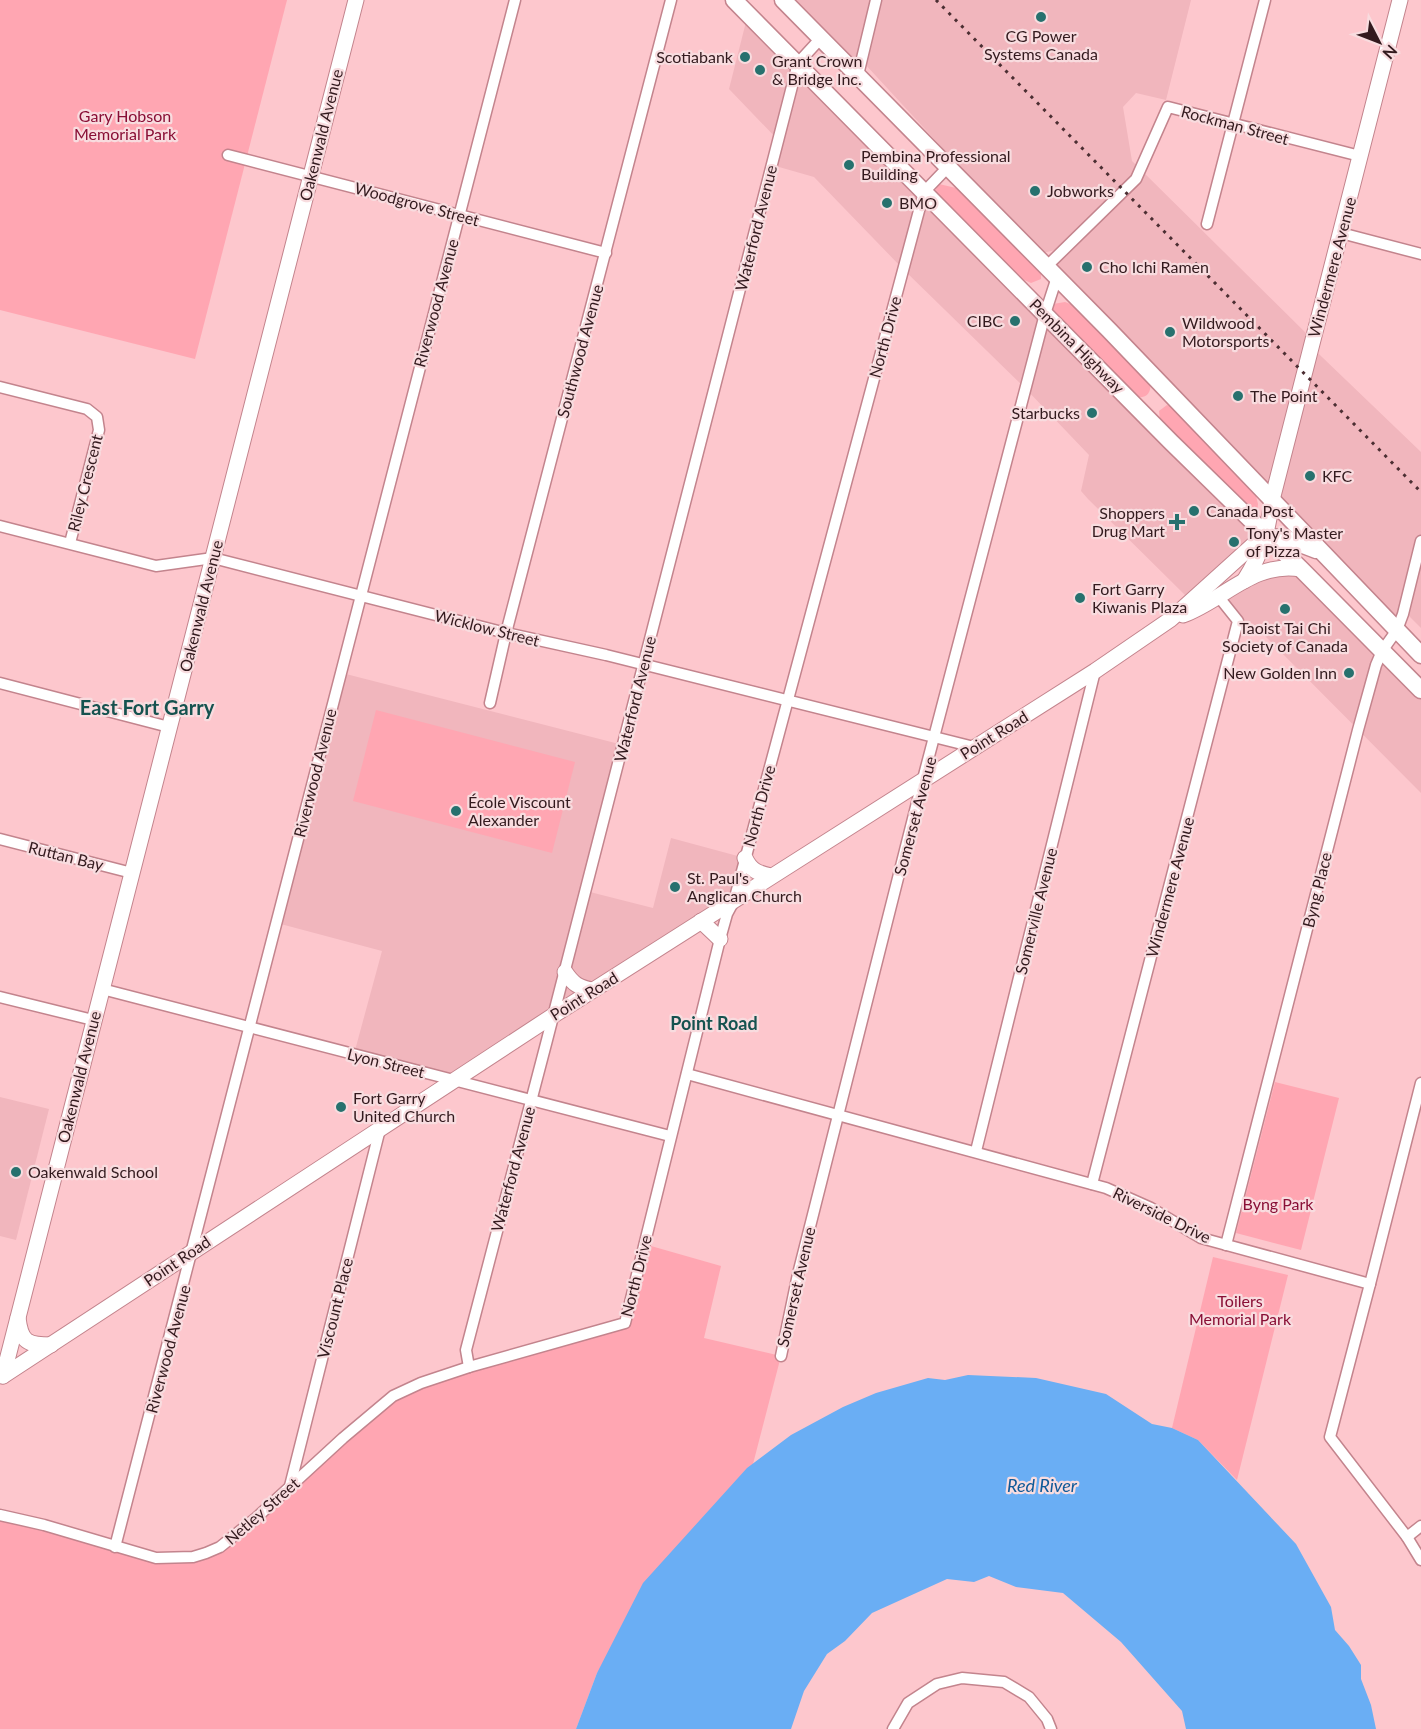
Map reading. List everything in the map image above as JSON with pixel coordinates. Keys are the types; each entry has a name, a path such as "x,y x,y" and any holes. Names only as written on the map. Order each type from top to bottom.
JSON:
{"main road":[{"name":"Pembina Highway","path":"734,0 1170,442 1421,690"},
{"name":"Pembina Highway","path":"783,0 1052,272 1421,655"},
{"path":"1267,536 1290,540 1320,551"}],"street":[{"name":"Oakenwald Avenue","path":"1,1380 356,0"},
{"name":"Riverwood Avenue","path":"116,1546 515,0"},
{"name":"Southwood Avenue","path":"490,703 506,633 671,0"},
{"path":"858,75 876,0"},
{"path":"1207,224 1265,0"},
{"name":"Windermere Avenue","path":"1267,536 1272,500 1400,0"},
{"name":"Waterford Avenue","path":"469,1367 466,1350 798,63 821,38"},
{"name":"Rockman Street","path":"1052,272 1136,179 1168,108 1360,156"},
{"name":"Woodgrove Street","path":"228,155 606,253"},
{"name":"North Drive","path":"393,1396 421,1383 469,1367 625,1323 720,939 727,914 734,901 924,192 948,167"},
{"path":"1341,234 1421,254"},
{"name":"Somerset Avenue","path":"780,1356 798,1275 923,779 1045,314 1052,272"},
{"name":"Riley Crescent","path":"0,387 87,409 97,417 99,430 70,543"},
{"name":"Wicklow Street","path":"0,526 156,566 213,558 506,633 974,747"},
{"path":"1244,581 1267,536"},
{"name":"Point Road","path":"1,1380 193,1250 554,1015 1095,671 1171,619 1253,545 1267,536"},
{"name":"Byng Place","path":"1226,1245 1376,665 1382,651 1397,630 1421,541"},
{"name":"Point Road","path":"1171,619 1192,611 1263,571 1287,567 1301,569"},
{"path":"1218,596 1216,585 1220,575"},
{"name":"Windermere Avenue","path":"1092,1184 1238,621 1218,596"},
{"name":"Somerville Avenue","path":"976,1151 1095,671"},
{"path":"0,683 169,727"},
{"name":"Ruttan Bay","path":"0,839 132,873"},
{"path":"745,858 756,872 771,876"},
{"path":"702,921 720,939"},
{"path":"565,972 581,989 593,990"},
{"name":"Lyon Street","path":"102,989 670,1136"},
{"path":"0,997 93,1020"},
{"name":"Riverside Drive","path":"687,1074 1106,1188 1151,1208 1201,1238 1370,1284"},
{"path":"1421,1083 1330,1437 1407,1537 1421,1560"},
{"name":"Viscount Place","path":"290,1487 380,1129"},
{"path":"18,1316 20,1334 27,1342 35,1345 51,1345"},
{"name":"Netley Street","path":"0,1515 44,1525 156,1558 184,1558 206,1553 220,1547 393,1396"},
{"path":"1407,1537 1421,1526"},
{"path":"893,1729 908,1703 937,1684 962,1678 1004,1682 1029,1697 1047,1719 1051,1729"}],"shaded area":[{"path":"784,0 875,0 857,74"},
{"path":"880,0 1191,0 1166,100 1136,93 1123,107 1132,161 1313,340 1311,346 1421,452 1421,541 1397,630 1046,267 1108,206 1103,202 1055,250 1043,253 864,63"},
{"path":"748,14 1267,536 1186,596 1088,499 1081,491 1089,455 814,177 772,165 778,140 729,89"},
{"path":"1290,558 1421,691 1421,793 1252,623 1238,621 1223,604 1236,583 1268,564"},
{"path":"1421,564 1421,628 1408,615"},
{"name":"École Viscount Alexander","path":"342,673 623,745 586,891 653,908 671,838 745,858 734,901 456,1080 354,1054 382,951 277,923"},
{"name":"Oakenwald School","path":"0,1097 49,1109 16,1240 0,1236"}],"green space":[{"name":"Gary Hobson Memorial Park","path":"0,0 287,0 195,359 0,310"},
{"path":"939,184 956,188 1041,273 1041,279 1031,283 1020,278 935,191"},
{"path":"1065,302 1073,305 1150,383 1147,395 1136,396 1053,312 1053,304"},
{"path":"1167,405 1173,407 1255,492 1258,504 1257,513 1255,514 1160,420 1159,411"},
{"path":"376,710 575,762 552,853 353,801"},
{"name":"Byng Park","path":"1275,1082 1339,1098 1301,1250 1236,1233"},
{"path":"644,1244 721,1266 704,1338 781,1356 753,1464 747,1469 597,1673 576,1729 0,1729 0,1515 156,1558 220,1547 393,1396 625,1323"},
{"name":"Toilers Memorial Park","path":"1213,1257 1288,1275 1237,1480 1198,1440 1172,1428"}],"water":[{"name":"Red River","path":"968,1375 1036,1378 1106,1394 1152,1424 1172,1428 1198,1440 1296,1544 1331,1607 1335,1630 1361,1665 1361,1679 1371,1705 1376,1729 1186,1729 1182,1711 1121,1642 1063,1593 1016,1587 989,1576 974,1582 947,1579 872,1613 845,1641 827,1654 804,1691 791,1729 576,1729 597,1673 643,1583 747,1468 791,1435 843,1407 876,1393 928,1378 945,1380"}],"railway":[{"path":"936,0 1421,492"}],"place":[{"name":"CG Power Systems Canada","path":"1041,17"},
{"name":"Scotiabank","path":"745,57"},
{"name":"Grant Crown & Bridge Inc.","path":"760,70"},
{"name":"Pembina Professional Building","path":"849,165"},
{"name":"Jobworks","path":"1035,191"},
{"name":"BMO","path":"887,203"},
{"name":"Cho Ichi Ramen","path":"1087,267"},
{"name":"CIBC","path":"1015,321"},
{"name":"Wildwood Motorsports","path":"1170,332"},
{"name":"The Point","path":"1238,396"},
{"name":"Starbucks","path":"1092,413"},
{"name":"KFC","path":"1310,476"},
{"name":"Canada Post","path":"1194,511"},
{"name":"Shoppers Drug Mart","path":"1177,522"},
{"name":"Tony's Master of Pizza","path":"1234,542"},
{"name":"Fort Garry Kiwanis Plaza","path":"1080,598"},
{"name":"Taoist Tai Chi Society of Canada","path":"1285,609"},
{"name":"New Golden Inn","path":"1349,673"},
{"name":"École Viscount Alexander","path":"456,811"},
{"name":"St. Paul's Anglican Church","path":"675,887"},
{"name":"Fort Garry United Church","path":"341,1107"},
{"name":"Oakenwald School","path":"16,1172"}],"district":[{"name":"East Fort Garry","path":"147,708"},
{"name":"Point Road","path":"714,1024"}]}
